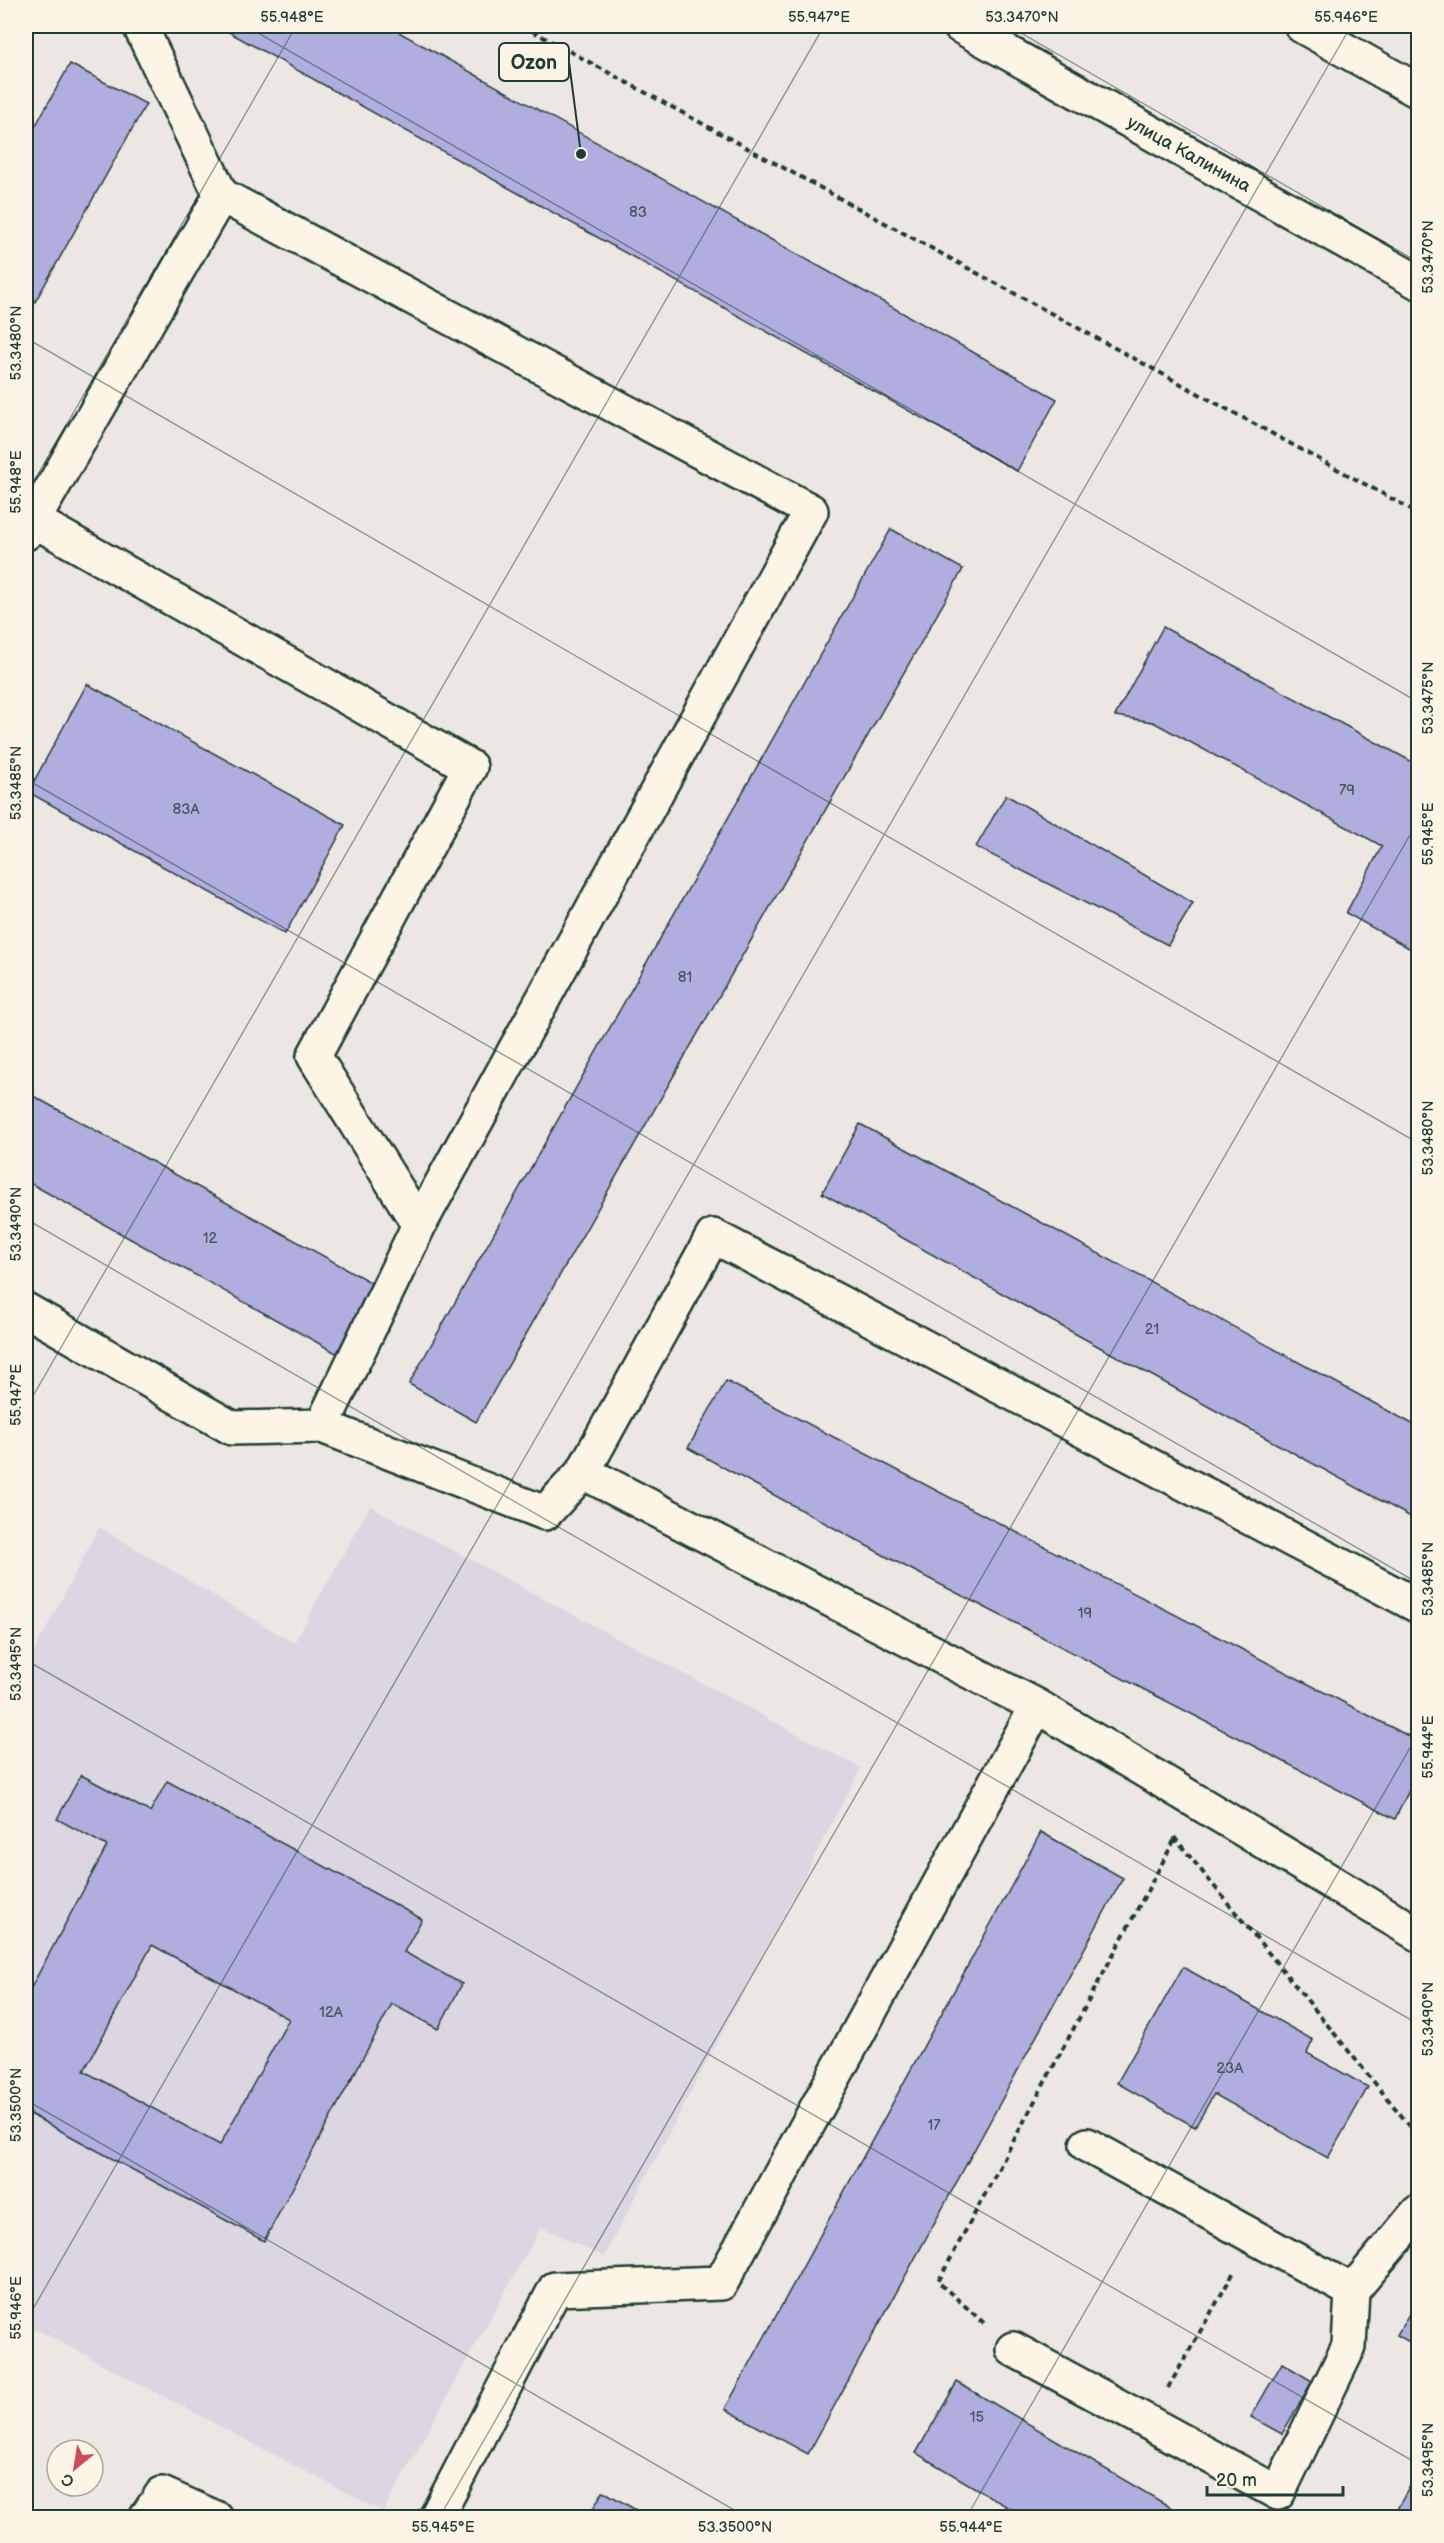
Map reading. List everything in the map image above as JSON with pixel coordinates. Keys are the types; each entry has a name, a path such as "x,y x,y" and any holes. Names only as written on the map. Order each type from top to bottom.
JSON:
{"street":[{"path":"140,26 221,195 811,511 419,1226 322,1426"},
{"name":"улица Калинина","path":"960,26 1419,282"},
{"path":"1302,26 1419,91"},
{"path":"221,195 29,526 470,766 314,1056 419,1226"},
{"path":"26,1310 232,1428 322,1426 545,1512 583,1472 713,1236 1419,1606"},
{"path":"583,1472 1037,1707 1419,1934"},
{"path":"436,2517 555,2289 721,2283 1037,1707"},
{"path":"1087,2145 1352,2291"},
{"path":"1013,2349 1278,2493 1349,2346 1352,2291 1419,2212"},
{"path":"146,2517 162,2494 216,2517"}],"path":[{"path":"524,26 1419,513"},
{"path":"1412,26 1419,29"},
{"path":"1168,1830 1419,2136"},
{"path":"1013,2349 938,2282 1175,1839"},
{"path":"1148,2422 1254,2237"}],"shaded area":[{"path":"370,1506 861,1768 604,2257 541,2227 383,2512 26,2324 26,1667 99,1527 294,1643"}],"building":[{"path":"218,26 388,26 1057,399 1017,471"},
{"path":"70,64 146,104 26,318 26,143"},
{"path":"891,529 963,569 476,1422 409,1384"},
{"path":"1163,627 1418,765 1418,784 1411,797 1418,801 1418,953 1346,913 1382,846 1153,722 1115,716"},
{"path":"87,684 345,825 285,934 28,792"},
{"path":"1006,795 1193,903 1168,945 976,847"},
{"path":"26,1092 383,1289 345,1358 26,1181"},
{"path":"860,1124 1418,1427 1418,1521 822,1193"},
{"path":"726,1381 1418,1741 1418,1772 1395,1819 889,1558 688,1448"},
{"path":"81,1775 150,1812 167,1781 422,1919 404,1952 462,1984 438,2029 392,2004 264,2241 26,2112 26,1997 107,1846 57,1819","holes":["152,1945 289,2019 220,2145 84,2071"]},
{"path":"1041,1832 1123,1878 808,2454 725,2409"},
{"path":"1183,1967 1313,2040 1307,2053 1368,2087 1328,2158 1214,2094 1195,2127 1117,2083"},
{"path":"1418,2298 1418,2347 1397,2335"},
{"path":"1282,2363 1312,2381 1282,2434 1251,2417"},
{"path":"957,2382 1189,2518 1026,2518 916,2453"},
{"path":"1418,2472 1418,2518 1392,2518"},
{"path":"603,2491 650,2518 588,2518"},
{"path":"26,2511 37,2518 26,2518"}],"place":[{"name":"Ozon","path":"581,154"}]}
